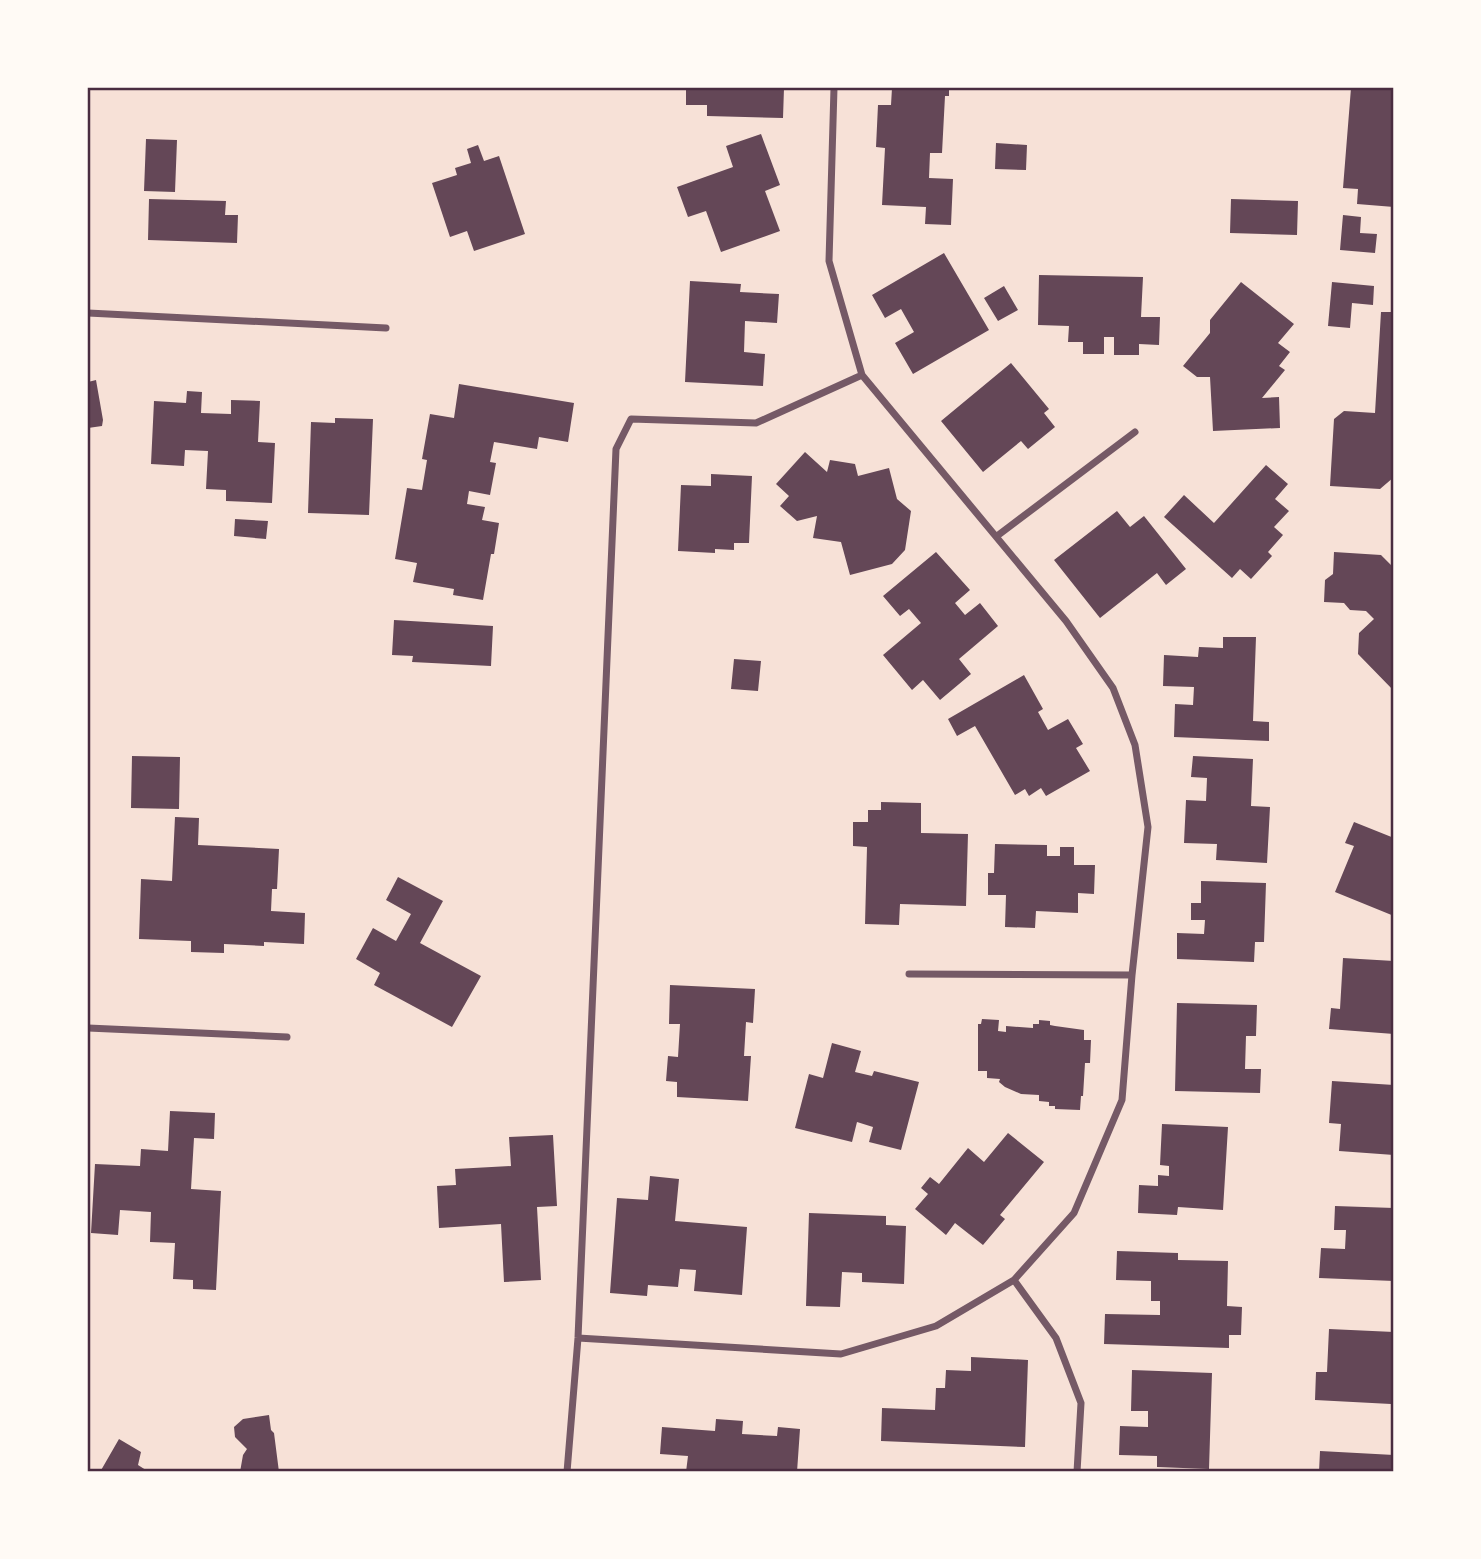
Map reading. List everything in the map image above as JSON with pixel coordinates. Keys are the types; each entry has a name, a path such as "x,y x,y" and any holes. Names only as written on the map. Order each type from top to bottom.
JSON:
{"street":[{"path":"578,1338 841,1354 936,1326 1014,1280 1074,1213 1122,1100 1148,827 1135,745 1113,688 1066,621 862,375 829,261 834,88"},
{"path":"88,313 386,328"},
{"path":"567,1472 578,1338 616,449 631,419 756,423 862,375"},
{"path":"997,536 1135,432"},
{"path":"909,974 1132,975"},
{"path":"88,1028 287,1037"},
{"path":"1014,1280 1056,1338 1081,1403 1077,1472"}],"building":[{"path":"686,88 784,88 783,118 707,116 707,105 686,105"},
{"path":"892,88 949,88 949,96 945,96 942,153 930,153 929,178 953,179 951,225 925,224 926,207 882,205 885,148 876,147 878,105 891,105"},
{"path":"1351,88 1394,90 1394,207 1357,204 1358,189 1343,188"},
{"path":"761,134 780,185 765,191 780,231 721,252 706,211 688,217 677,187 733,167 726,146"},
{"path":"146,139 177,140 175,192 144,191"},
{"path":"996,143 1027,145 1026,170 995,169"},
{"path":"478,145 484,161 499,156 525,234 474,251 467,231 450,237 432,183 457,175 455,168 471,163 467,149"},
{"path":"149,199 226,201 225,215 238,215 237,243 148,240"},
{"path":"1231,199 1298,201 1297,235 1230,233"},
{"path":"1343,215 1361,217 1360,233 1377,234 1375,253 1340,250"},
{"path":"944,253 989,330 913,374 895,343 914,332 901,309 885,318 872,295"},
{"path":"1039,275 1143,277 1141,317 1160,317 1159,345 1139,344 1139,355 1114,355 1114,337 1104,337 1104,354 1083,354 1083,342 1068,342 1069,326 1038,325"},
{"path":"690,281 741,284 740,292 779,294 777,323 745,321 744,352 765,354 763,386 685,382"},
{"path":"1241,282 1294,324 1278,343 1290,352 1279,366 1285,370 1262,398 1279,397 1280,428 1213,431 1210,377 1197,377 1183,366 1210,333 1210,320"},
{"path":"1332,282 1374,286 1373,305 1352,303 1350,328 1328,326"},
{"path":"1004,286 1018,310 998,321 984,298"},
{"path":"1381,312 1394,312 1394,477 1380,489 1330,486 1334,419 1344,411 1375,413"},
{"path":"1011,363 1049,409 1044,413 1055,427 1028,449 1021,441 983,472 941,421"},
{"path":"96,380 102,426 88,428 88,382"},
{"path":"459,384 574,403 568,442 539,437 537,449 494,442 490,462 496,463 490,495 469,491 467,504 485,507 482,520 499,523 483,600 453,595 454,589 413,582 417,563 395,559 407,488 422,490 427,460 422,459 430,414 454,418"},
{"path":"187,391 202,392 201,413 231,414 231,400 260,401 258,442 275,443 272,503 226,501 226,490 206,489 208,451 185,450 184,466 151,464 154,401 186,403"},
{"path":"335,418 373,419 369,515 308,513 311,422 335,423"},
{"path":"805,452 827,472 830,460 855,464 858,476 889,468 897,499 911,511 905,550 892,564 850,575 841,542 813,538 817,516 797,521 780,506 789,496 776,484"},
{"path":"1266,465 1288,484 1275,499 1289,511 1274,527 1283,535 1268,552 1272,556 1251,579 1240,569 1232,578 1164,517 1184,495 1214,523"},
{"path":"711,474 752,476 749,543 734,543 734,550 715,549 715,553 678,551 681,485 711,486"},
{"path":"1117,511 1130,527 1144,516 1186,569 1166,585 1157,573 1100,618 1054,560"},
{"path":"235,519 268,521 266,539 234,536"},
{"path":"936,552 970,590 955,603 965,615 980,603 998,626 959,659 971,674 940,700 923,680 912,690 883,655 921,623 909,609 900,616 883,596"},
{"path":"1334,552 1381,555 1394,568 1394,691 1358,654 1359,633 1374,619 1366,611 1350,610 1344,603 1324,602 1325,580 1333,574"},
{"path":"394,620 493,626 491,666 412,662 413,656 392,655"},
{"path":"1223,637 1256,637 1253,721 1269,722 1269,741 1174,737 1175,704 1193,705 1194,687 1163,686 1164,655 1198,657 1199,647 1223,648"},
{"path":"734,659 761,661 758,691 731,689"},
{"path":"1024,675 1043,709 1038,712 1048,730 1068,719 1083,744 1076,748 1090,771 1046,796 1041,788 1029,796 1025,789 1015,795 975,726 957,736 948,719"},
{"path":"132,756 180,757 179,809 131,808"},
{"path":"1193,756 1253,759 1251,806 1270,807 1267,863 1216,860 1217,844 1184,843 1186,800 1206,801 1207,778 1191,777"},
{"path":"881,802 921,803 921,833 968,834 966,906 900,904 899,925 865,924 867,847 853,846 853,822 868,822 868,810 881,810"},
{"path":"175,817 199,818 198,845 279,849 277,889 272,889 271,911 305,913 304,944 224,944 224,953 191,952 191,941 139,939 141,879 172,881"},
{"path":"1354,822 1394,838 1394,916 1335,892 1354,846 1345,843"},
{"path":"995,844 1047,845 1047,856 1060,856 1060,847 1074,847 1074,865 1095,865 1094,894 1078,893 1078,913 1036,911 1035,928 1005,927 1006,895 988,895 988,873 994,873"},
{"path":"398,877 443,901 420,943 481,976 452,1027 374,985 380,973 356,959 373,928 396,941 411,914 386,900"},
{"path":"1201,881 1266,883 1264,942 1255,942 1254,962 1177,959 1177,933 1204,934 1205,920 1191,920 1191,903 1201,903"},
{"path":"1343,958 1394,961 1394,1034 1329,1029 1331,1008 1340,1009"},
{"path":"670,985 755,989 753,1023 746,1022 744,1056 751,1056 748,1101 677,1097 677,1082 666,1081 668,1056 678,1057 680,1024 669,1024"},
{"path":"1177,1003 1257,1005 1256,1036 1246,1036 1245,1069 1261,1069 1260,1093 1175,1091"},
{"path":"982,1019 999,1020 998,1031 1006,1032 1006,1026 1033,1028 1033,1024 1039,1024 1039,1020 1050,1021 1050,1025 1084,1030 1084,1040 1091,1040 1090,1063 1085,1063 1080,1110 1055,1109 1055,1106 1049,1106 1049,1102 1039,1101 1039,1095 1021,1094 1005,1087 999,1082 1000,1079 987,1078 987,1071 978,1071 978,1024 981,1024"},
{"path":"832,1043 861,1051 855,1072 872,1076 874,1071 919,1082 901,1150 869,1142 873,1127 857,1122 852,1142 795,1128 809,1074 823,1078"},
{"path":"1332,1081 1394,1085 1394,1155 1339,1151 1341,1124 1329,1123"},
{"path":"170,1111 215,1113 214,1139 194,1138 191,1189 221,1191 216,1290 193,1289 193,1280 173,1279 175,1243 150,1242 151,1212 120,1210 118,1235 91,1233 95,1164 140,1166 141,1149 168,1151"},
{"path":"1162,1124 1228,1127 1223,1210 1178,1207 1177,1215 1138,1213 1139,1185 1158,1186 1158,1175 1169,1176 1169,1166 1160,1165"},
{"path":"1008,1133 1044,1162 1000,1215 1005,1219 983,1245 955,1223 946,1235 915,1209 928,1194 921,1188 930,1177 939,1184 968,1148 984,1162"},
{"path":"553,1135 557,1206 537,1207 541,1280 504,1282 501,1224 439,1228 437,1186 456,1185 455,1169 511,1166 509,1137"},
{"path":"650,1176 679,1179 675,1221 747,1227 742,1295 694,1291 696,1270 680,1269 678,1287 648,1285 647,1296 610,1293 617,1198 648,1200"},
{"path":"1335,1206 1394,1208 1394,1281 1319,1278 1321,1248 1345,1249 1346,1230 1334,1230"},
{"path":"809,1213 886,1216 886,1225 906,1226 904,1284 862,1282 862,1273 842,1272 840,1307 806,1306"},
{"path":"1117,1251 1178,1253 1178,1260 1228,1261 1227,1306 1242,1307 1241,1335 1229,1335 1229,1348 1104,1344 1105,1314 1160,1315 1160,1301 1151,1301 1151,1281 1116,1280"},
{"path":"1329,1329 1394,1332 1391,1404 1315,1400 1316,1372 1327,1372"},
{"path":"971,1357 1028,1360 1025,1447 881,1441 882,1408 935,1410 936,1388 945,1388 946,1370 971,1371"},
{"path":"1132,1370 1212,1373 1209,1469 1157,1467 1157,1456 1119,1455 1120,1426 1148,1427 1148,1411 1131,1411"},
{"path":"269,1415 279,1472 240,1472 247,1449 235,1437 234,1427 243,1419"},
{"path":"716,1419 743,1421 742,1434 777,1436 778,1427 800,1429 797,1472 686,1472 688,1456 660,1454 662,1427 715,1431"},
{"path":"119,1439 141,1452 138,1465 149,1472 100,1472"},
{"path":"1320,1451 1394,1455 1394,1472 1319,1472"}]}
